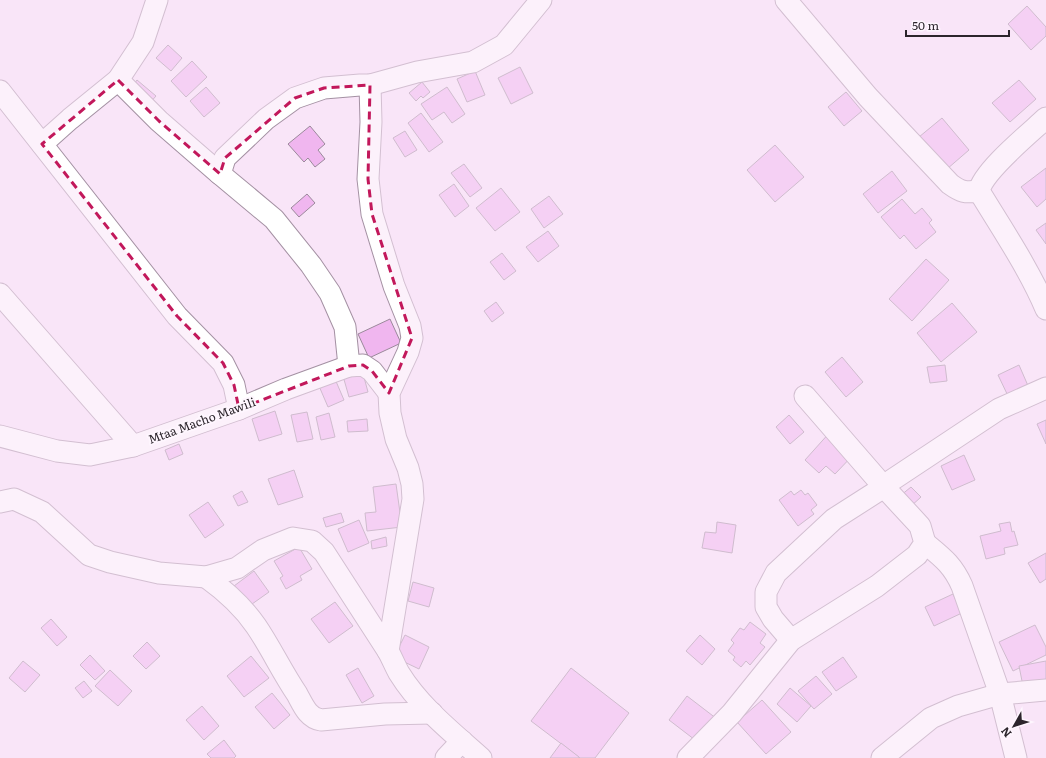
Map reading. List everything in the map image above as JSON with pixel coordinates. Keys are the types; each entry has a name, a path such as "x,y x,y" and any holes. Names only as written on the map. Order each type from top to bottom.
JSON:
{"street":[{"path":"42,144 118,80 143,42 157,0"},
{"path":"220,174 225,158 266,119 295,98 324,88 370,85 417,72 473,62 504,45 541,0"},
{"path":"786,0 868,97 950,184 967,193 978,191"},
{"path":"118,80 158,121 274,219 311,265 330,293 345,327 349,366"},
{"path":"370,85 371,122 368,179 372,214 394,286 410,326 412,338 408,352 390,393 390,413 396,439 408,468 412,484 413,499 388,650"},
{"path":"0,91 177,316 223,362 234,385 239,409"},
{"path":"1046,118 995,166 980,184 978,191 998,221 1038,291 1046,309"},
{"path":"0,294 133,446"},
{"name":"Mtaa Macho Mawili","path":"0,436 57,451 90,455 133,446 239,409 286,389 349,366 363,365 372,371 390,393"},
{"path":"791,640 772,619 766,607 766,592 776,573 834,519 999,409 1046,388"},
{"path":"805,396 920,526 925,543 947,562 956,573 1000,694 1016,758"},
{"path":"0,502 14,499 42,512 89,554 110,562 159,573 206,577 237,568 264,550 293,538 312,541 324,552 388,650 399,672 412,691 481,758"},
{"path":"688,758 732,713 791,640 877,586 917,555 925,543"},
{"path":"206,577 226,592 256,625 292,688 314,719 321,720 385,714 432,712"},
{"path":"882,758 931,718 958,706 1000,694 1046,690"},
{"path":"446,758 462,741"}],"highlighted area":[{"path":"118,80 159,121 220,174 225,158 295,98 324,88 370,85 368,179 372,214 412,338 389,393 372,371 363,365 349,366 239,409 234,385 223,363 177,316 42,144"}],"building":[{"path":"1027,6 1046,27 1046,36 1031,50 1008,24"},
{"path":"168,45 182,58 171,71 156,58"},
{"path":"192,61 207,77 186,97 171,81"},
{"path":"520,67 533,93 511,104 498,78"},
{"path":"475,71 485,95 467,102 457,79"},
{"path":"137,80 156,96 148,105 130,89"},
{"path":"1019,80 1036,99 1010,122 992,103"},
{"path":"422,82 430,92 423,98 421,96 416,101 409,93"},
{"path":"206,87 220,103 204,117 190,101"},
{"path":"447,87 465,114 452,123 444,112 432,120 421,104"},
{"path":"846,92 862,111 844,126 828,107"},
{"path":"421,113 443,142 429,152 408,123"},
{"path":"942,118 969,150 947,169 919,137"},
{"path":"310,126 325,144 318,150 325,159 315,167 308,158 304,162 288,144"},
{"path":"405,131 417,150 405,157 393,138"},
{"path":"775,145 804,177 775,202 747,170"},
{"path":"464,164 482,188 470,197 451,173"},
{"path":"1046,168 1046,199 1037,207 1021,187"},
{"path":"892,171 907,191 878,213 863,194"},
{"path":"454,184 469,206 455,217 439,195"},
{"path":"501,188 520,212 495,231 476,208"},
{"path":"307,194 315,203 299,217 291,208"},
{"path":"549,196 563,214 544,228 531,209"},
{"path":"902,199 915,214 922,208 932,220 929,223 936,232 916,249 904,235 900,239 881,217"},
{"path":"1046,223 1046,244 1036,230"},
{"path":"548,231 559,246 538,262 526,247"},
{"path":"502,253 516,271 504,280 490,262"},
{"path":"926,259 949,280 912,321 889,299"},
{"path":"496,302 504,313 492,322 484,311"},
{"path":"952,303 977,332 941,362 917,333"},
{"path":"390,319 401,343 369,358 358,334"},
{"path":"842,357 863,382 846,397 825,372"},
{"path":"945,365 947,381 930,383 927,367"},
{"path":"1019,365 1029,388 1009,398 998,375"},
{"path":"362,370 368,392 349,397 343,376"},
{"path":"335,379 344,400 328,407 319,386"},
{"path":"275,411 282,434 259,441 252,419"},
{"path":"307,412 313,439 297,442 291,415"},
{"path":"329,413 335,437 321,440 316,417"},
{"path":"789,415 804,432 790,444 776,427"},
{"path":"367,419 368,431 348,432 347,421"},
{"path":"1046,420 1046,444 1037,424"},
{"path":"831,431 855,453 835,474 826,466 819,473 805,460"},
{"path":"179,444 183,454 169,460 165,450"},
{"path":"964,455 975,480 952,490 941,466"},
{"path":"294,470 303,497 278,505 268,479"},
{"path":"396,484 402,527 367,531 365,513 376,512 373,487"},
{"path":"911,487 921,497 910,507 900,496"},
{"path":"801,490 805,495 808,493 817,505 811,510 814,514 798,526 779,500 791,491 794,495"},
{"path":"242,491 248,502 238,506 233,496"},
{"path":"208,502 224,525 205,538 189,515"},
{"path":"341,513 344,522 326,527 323,518"},
{"path":"359,520 369,543 348,552 338,529"},
{"path":"717,522 736,525 732,553 702,548 705,532 716,533"},
{"path":"1010,522 1012,532 1014,531 1018,545 1004,548 1005,554 986,559 980,536 1001,531 999,524"},
{"path":"386,537 387,546 372,549 371,541"},
{"path":"299,547 312,569 300,576 302,580 286,589 280,578 283,576 274,561"},
{"path":"1046,553 1046,579 1040,583 1028,563"},
{"path":"254,571 269,592 245,609 230,589"},
{"path":"413,582 434,588 429,607 408,601"},
{"path":"953,594 962,613 934,626 925,607"},
{"path":"335,602 353,626 329,643 311,619"},
{"path":"51,619 67,637 57,646 41,628"},
{"path":"750,622 766,634 760,643 765,647 750,665 746,661 741,667 733,660 735,657 728,651 734,643 731,640 740,628 744,630"},
{"path":"1035,625 1046,647 1046,655 1013,671 999,642"},
{"path":"405,635 429,647 419,669 394,657"},
{"path":"700,635 715,649 702,665 686,651"},
{"path":"147,642 160,656 146,669 133,656"},
{"path":"90,655 105,671 95,680 80,665"},
{"path":"251,656 269,678 244,697 227,676"},
{"path":"843,657 857,677 836,691 822,672"},
{"path":"23,661 40,675 25,692 9,678"},
{"path":"1046,661 1046,687 1024,691 1019,666"},
{"path":"358,668 374,696 362,703 346,675"},
{"path":"571,668 629,713 595,758 580,758 531,721"},
{"path":"110,670 132,691 118,706 95,686"},
{"path":"816,676 832,694 814,709 798,691"},
{"path":"84,681 92,691 83,698 75,688"},
{"path":"790,688 811,706 797,722 777,704"},
{"path":"272,693 290,715 274,729 255,707"},
{"path":"687,696 717,719 699,743 669,720"},
{"path":"762,700 791,732 766,754 737,722"},
{"path":"202,706 219,726 204,740 186,720"},
{"path":"224,740 236,756 234,758 211,758 207,754"},
{"path":"561,743 579,757 579,758 550,758"}]}
